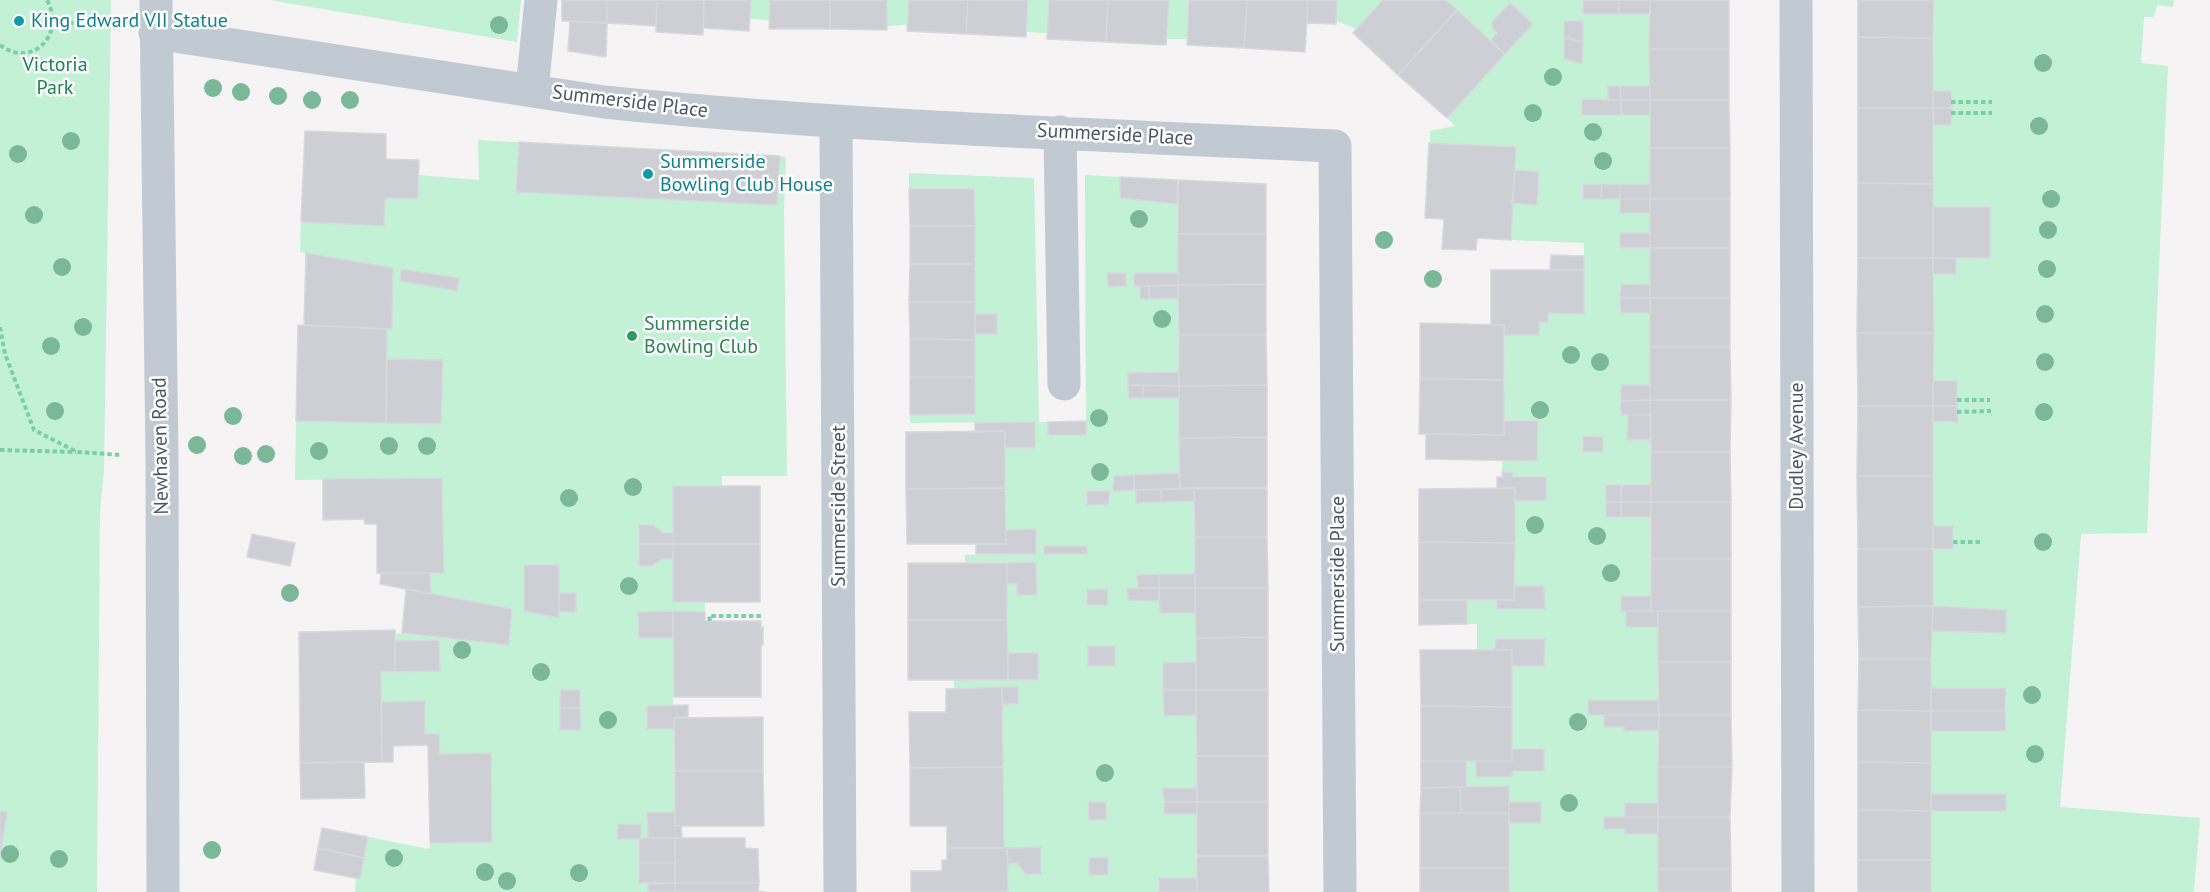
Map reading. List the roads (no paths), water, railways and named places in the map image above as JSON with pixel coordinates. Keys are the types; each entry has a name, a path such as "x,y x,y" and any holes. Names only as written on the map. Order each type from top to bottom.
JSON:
{"street":[{"name":"Newhaven Road","path":"156,0 162,459 163,892"},
{"path":"532,90 541,0"},
{"name":"Dudley Avenue","path":"1796,0 1798,892"},
{"name":"Summerside Place","path":"155,33 604,102 836,121 1335,146 1340,892"},
{"name":"Summerside Street","path":"836,121 840,892"},
{"path":"1060,132 1064,384"}],"place":[{"name":"King Edward VII Statue","path":"19,21"},
{"name":"Summerside Bowling Club House","path":"648,174"},
{"name":"Summerside Bowling Club","path":"632,336"}],"park label":[{"name":"Victoria Park","path":"55,76"}]}
